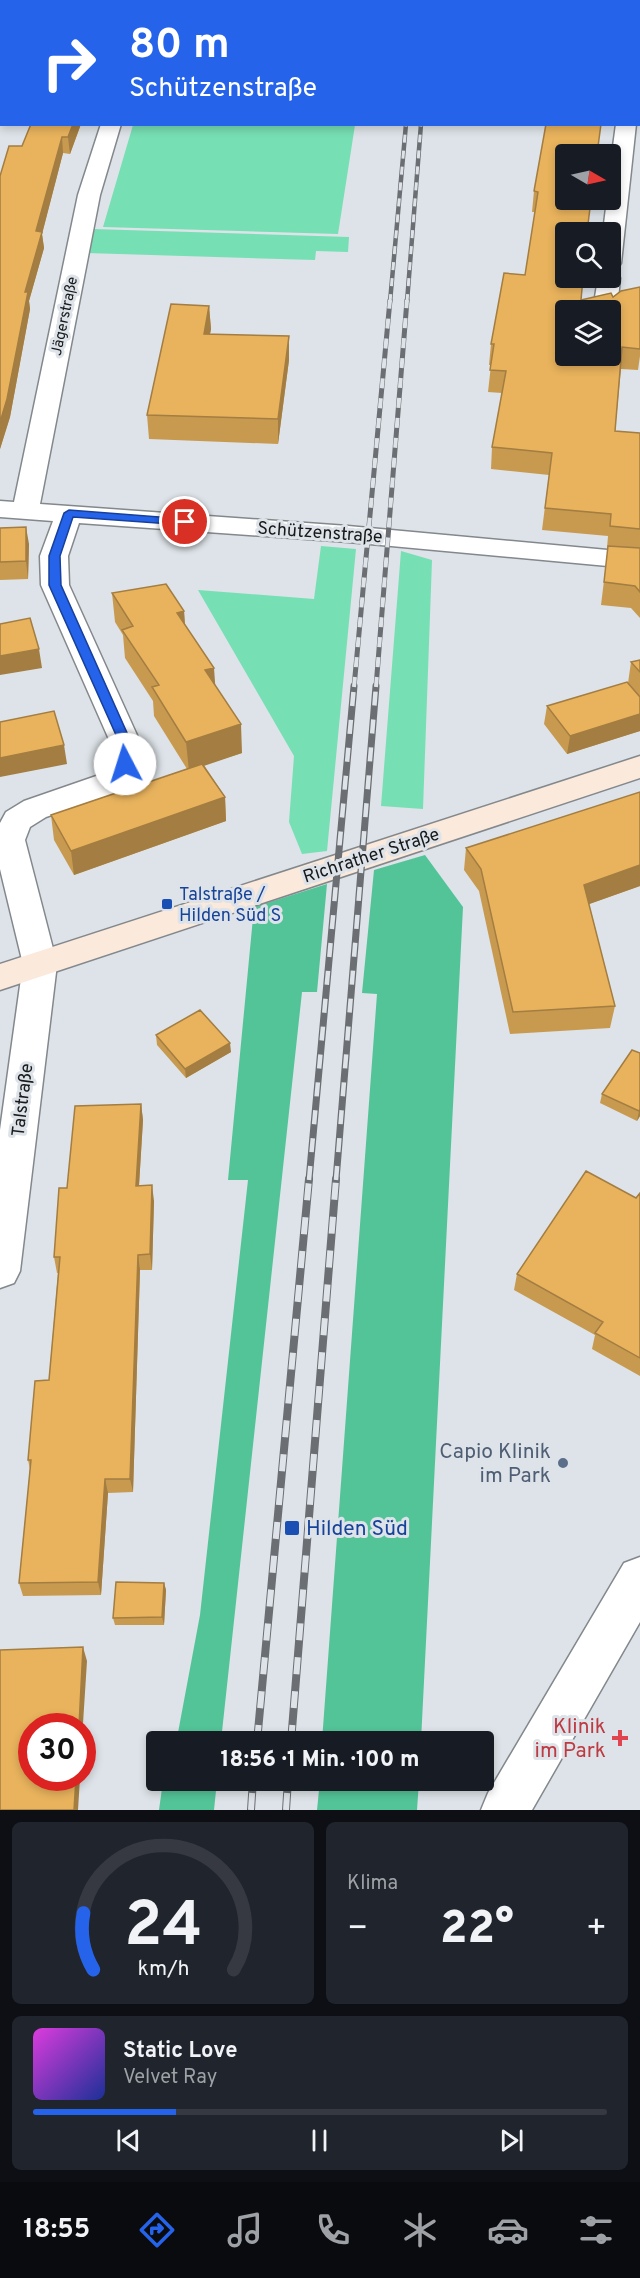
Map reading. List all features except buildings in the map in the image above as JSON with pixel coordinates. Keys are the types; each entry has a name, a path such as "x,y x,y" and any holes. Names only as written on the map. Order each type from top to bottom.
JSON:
{"main road":[{"name":"Richrather Straße","path":"0,977 640,767"}],"street":[{"name":"Jägerstraße","path":"13,510 89,195 110,126"},
{"path":"615,222 626,126"},
{"name":"Schützenstraße","path":"13,510 359,535 640,561"},
{"path":"40,964 9,840 17,820 35,809 113,782 125,764 126,744 55,585 54,556 69,513"},
{"name":"Talstraße","path":"0,1271 40,964"},
{"path":"505,1810 640,1580"}],"green space":[{"path":"133,126 355,126 338,234 103,227"},
{"path":"93,229 349,237 348,252 316,251 315,260 86,253"},
{"path":"321,546 356,549 327,851 302,854 289,822 294,756 198,590 314,599"},
{"path":"401,551 432,560 423,809 381,806"},
{"path":"425,855 463,907 422,1731 323,1731 377,994 362,993 374,870"},
{"path":"327,884 317,992 302,992 222,1731 178,1731 200,1615 248,1180 228,1180 254,907"},
{"path":"162,1791 216,1791 214,1810 159,1810"},
{"path":"319,1791 418,1791 417,1810 317,1810"}],"railway":[{"path":"390,302 406,126"},
{"path":"407,302 421,126"},
{"path":"354,687 390,300"},
{"path":"376,687 407,300"},
{"path":"309,1180 354,686"},
{"path":"336,1180 376,686"},
{"path":"258,1731 309,1179"},
{"path":"292,1731 336,1179"},
{"path":"251,1810 252,1791"},
{"path":"286,1810 287,1791"}],"place":[{"name":"Talstraße / Hilden Süd S","path":"167,904"},
{"name":"Capio Klinik im Park","path":"563,1463"},
{"name":"Hilden Süd","path":"292,1528"},
{"name":"Klinik im Park","path":"620,1738"}],"route":[{"path":"125,764 126,744 55,585 54,556 69,513 185,522"}]}
